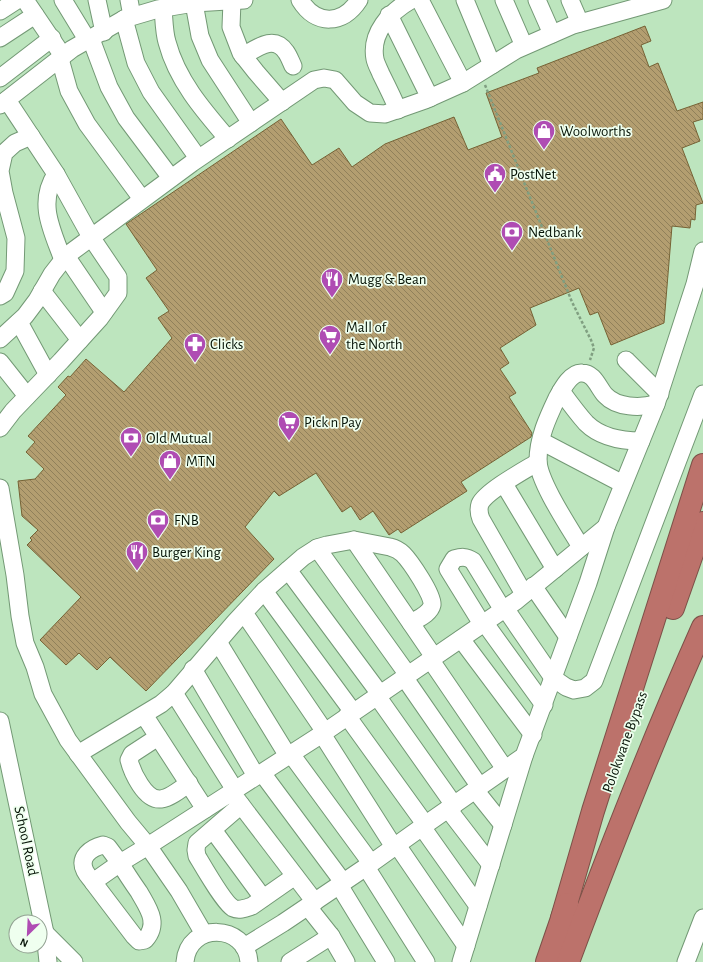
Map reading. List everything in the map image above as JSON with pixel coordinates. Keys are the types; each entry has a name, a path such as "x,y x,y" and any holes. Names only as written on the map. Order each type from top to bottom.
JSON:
{"highway":[{"path":"562,918 593,812 703,465"},
{"name":"Polokwane Bypass","path":"548,962 562,918 703,523"},
{"path":"568,962 603,870 703,627"}],"street":[{"path":"0,11 17,0"},
{"path":"25,0 52,38 62,57 69,91 87,124 142,199"},
{"path":"63,0 94,37"},
{"path":"97,0 94,37 109,87 126,118 171,178"},
{"path":"129,0 128,18 136,63 151,92 198,158"},
{"path":"300,0 305,8 313,15 324,19 334,19 345,16 353,9 359,0"},
{"path":"398,110 375,60 374,45 380,30 389,15 398,7 411,0"},
{"path":"420,0 462,83"},
{"path":"465,0 486,68"},
{"path":"504,0 524,46"},
{"path":"537,0 552,34"},
{"path":"570,0 580,23"},
{"path":"0,339 25,316 64,258 198,158 314,80 324,78 335,80 355,104 370,113 385,114 430,98 462,83 516,50 580,23 612,7 663,0"},
{"path":"0,428 13,411 80,340 118,293 118,277 91,237 56,174 31,136 4,103 72,49 128,18 165,5 233,1 231,27 241,53 282,102"},
{"path":"197,2 200,36 210,60 251,123"},
{"path":"165,5 167,42 177,68 189,90 228,139"},
{"path":"0,38 36,15"},
{"path":"389,15 430,98"},
{"path":"0,78 52,38"},
{"path":"243,56 262,45 272,42 280,45 286,51 293,66"},
{"path":"0,296 5,293 15,271 16,238 4,193 0,171 4,153 15,143 31,136"},
{"path":"56,174 50,184 47,198 48,216 64,258 104,312"},
{"path":"461,962 524,756 554,678 588,583 606,527 658,399 696,284 703,252"},
{"path":"42,291 80,340"},
{"path":"19,322 48,375"},
{"path":"626,360 658,399"},
{"path":"0,362 27,396"},
{"path":"581,547 546,486 538,462 541,441 548,417 561,391 574,375 580,372 590,376 605,395 612,401 636,407 646,407 658,399"},
{"path":"561,391 587,424 593,428 603,434 623,440 641,441"},
{"path":"544,705 483,623 448,569 454,559 462,557 473,560 504,609 554,678 566,687 574,690 585,688 594,681 703,394"},
{"path":"541,441 623,484"},
{"path":"538,462 486,497 481,503 478,511 481,519 529,590 568,637"},
{"path":"504,484 555,569"},
{"path":"0,488 25,643 35,667 43,694 68,740 128,822 148,846 179,891 204,934"},
{"path":"295,876 252,906 237,909 231,907 197,856 197,843 214,830 236,796 259,774 323,733 504,609 606,527"},
{"path":"78,754 144,715 174,693 264,591 303,557 317,548 339,542 354,540 395,548 404,554 428,590 432,601 432,607 427,613 411,623"},
{"path":"354,540 411,623 432,658 505,769"},
{"path":"317,548 406,676 503,825"},
{"path":"288,570 378,695 451,807 491,865"},
{"path":"264,591 350,714 478,906"},
{"path":"244,613 395,846 466,946"},
{"path":"460,639 533,735"},
{"path":"218,642 289,755 369,865 426,962"},
{"path":"194,669 259,774 341,884 386,962"},
{"path":"174,693 236,796 295,876 346,962"},
{"path":"144,715 205,809"},
{"name":"School Road","path":"0,721 41,914"},
{"path":"158,737 132,754 129,760 130,767 144,791 152,798 161,799 170,796 188,784"},
{"path":"185,962 190,947 197,939 204,934 217,932 227,934 237,939 247,954 311,904 524,756"},
{"path":"93,882 205,809 236,796"},
{"path":"214,830 263,898"},
{"path":"103,845 108,848 120,863 151,912 151,932 145,940 139,941 134,936 84,870 83,861 86,853 95,847 103,845"},
{"path":"686,962 703,918"},
{"path":"48,935 74,962"},
{"path":"300,959 331,936"}],"path":[{"path":"486,68 572,302 594,348 584,373"}],"building":[{"name":"Mall of the North","path":"645,26 651,41 641,45 649,67 658,63 677,111 703,102 703,119 693,122 700,141 682,148 703,203 696,205 695,220 691,219 690,228 672,226 664,323 611,345 598,312 590,315 579,288 530,308 536,325 500,348 509,363 500,369 516,393 509,397 532,433 531,437 461,482 467,491 401,533 398,529 389,535 373,511 360,520 351,506 342,512 316,473 279,496 274,491 245,527 274,559 146,691 110,657 97,670 79,653 66,665 40,640 81,597 27,545 32,540 30,538 38,530 22,516 18,481 35,479 44,469 26,452 35,442 28,436 66,395 58,387 68,376 70,377 86,359 124,392 172,338 158,318 169,311 146,278 157,270 126,224 281,119 312,165 339,148 352,167 385,144 454,117 468,150 502,137 486,93 539,73 537,68"}],"place":[{"name":"Woolworths","path":"544,150"},
{"name":"PostNet","path":"495,194"},
{"name":"Nedbank","path":"512,252"},
{"name":"Mugg & Bean","path":"332,298"},
{"name":"Mall of the North","path":"330,356"},
{"name":"Clicks","path":"195,364"},
{"name":"Pick n Pay","path":"289,442"},
{"name":"Old Mutual","path":"131,458"},
{"name":"MTN","path":"170,480"},
{"name":"FNB","path":"158,540"},
{"name":"Burger King","path":"137,572"}]}
